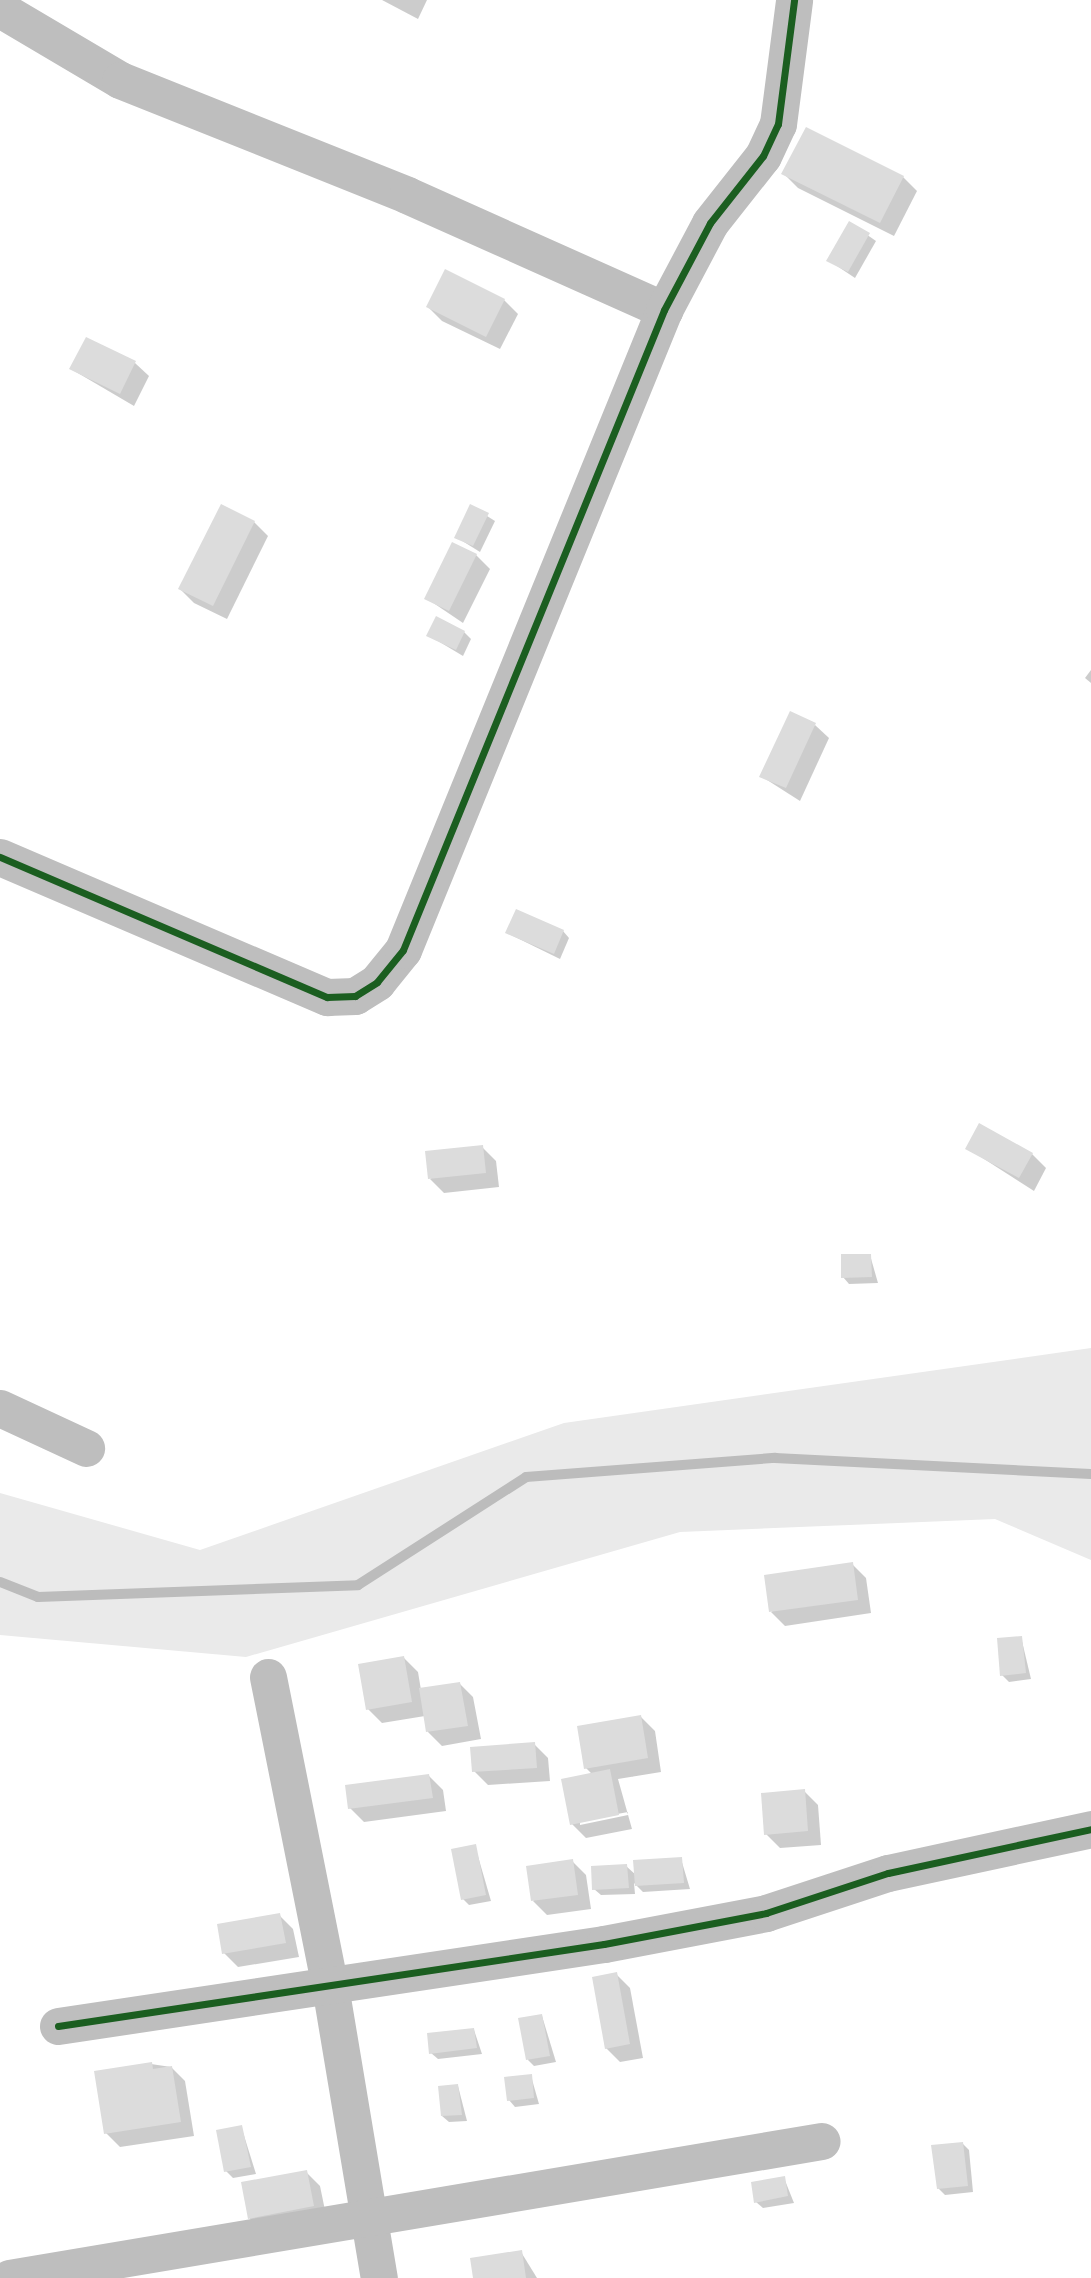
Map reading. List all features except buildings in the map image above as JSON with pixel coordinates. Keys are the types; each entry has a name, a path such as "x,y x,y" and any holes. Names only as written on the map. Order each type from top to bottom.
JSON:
{"street":[{"path":"0,857 327,997 355,996 377,982 403,950 664,310 710,223 763,156 778,124 794,0"},
{"path":"19,12 120,80 407,195 664,310"},
{"path":"0,1408 86,1448"},
{"path":"268,1677 330,1986 379,2278"},
{"path":"58,2026 330,1986 766,1913 888,1873 1091,1829"},
{"path":"9,2278 822,2141"}],"shaded area":[{"path":"1091,1348 1091,1560 995,1519 680,1532 246,1657 0,1635 0,1493 200,1550 564,1423"}],"waterway":[{"path":"0,1582 38,1597 358,1585 526,1477 775,1458 1091,1474"}],"cycle path":[{"path":"0,857 327,997 355,996 377,982 403,950 664,310 710,223 763,156 778,124 794,0"},
{"path":"58,2026 604,1944 766,1913 888,1873 1091,1829"}]}
